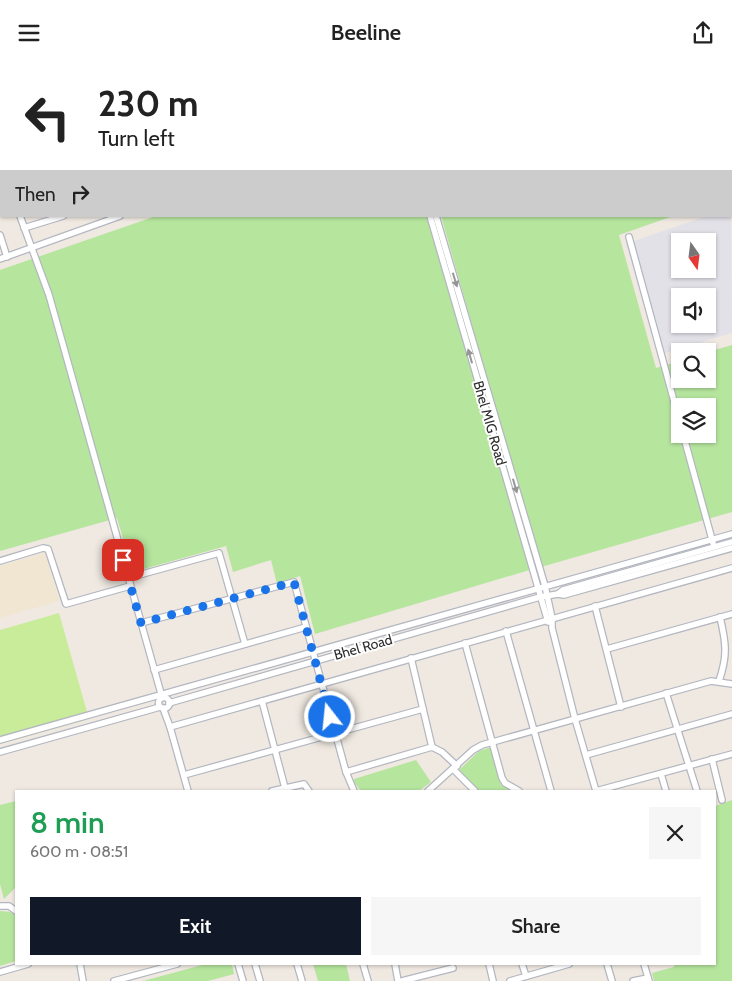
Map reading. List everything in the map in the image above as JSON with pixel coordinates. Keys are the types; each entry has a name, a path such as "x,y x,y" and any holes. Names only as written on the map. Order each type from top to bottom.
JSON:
{"street":[{"path":"20,217 30,248 49,295 161,696 158,702 165,706"},
{"path":"0,259 116,217"},
{"name":"Bhel MIG Road","path":"430,217 540,597 550,619"},
{"name":"Bhel MIG Road","path":"436,217 545,586 552,628 575,719 596,790"},
{"path":"24,228 47,219"},
{"path":"0,237 7,257"},
{"path":"629,237 673,398"},
{"path":"685,443 714,547"},
{"path":"0,740 732,534"},
{"name":"Bhel Road","path":"558,594 563,590 732,542"},
{"path":"0,561 43,548 48,549 66,604 130,586"},
{"name":"Bhel Road","path":"0,752 547,595 564,595 732,548"},
{"path":"128,578 219,553 245,644"},
{"path":"170,727 732,568"},
{"path":"141,623 294,582 346,772 354,790"},
{"path":"595,606 621,707"},
{"path":"607,649 732,614"},
{"path":"719,681 725,664 726,654 726,642 720,617"},
{"path":"154,670 306,627"},
{"path":"506,631 551,790"},
{"path":"465,643 504,781 518,790"},
{"path":"411,658 432,747"},
{"path":"429,790 473,751 493,742 711,681 732,684"},
{"path":"666,693 697,790"},
{"path":"161,696 167,698 165,706 188,790"},
{"path":"262,701 285,788"},
{"path":"184,775 423,709"},
{"path":"586,755 732,713"},
{"path":"346,772 432,747 442,751 472,790"},
{"path":"600,790 732,754"},
{"path":"712,759 722,800"},
{"path":"661,774 666,790"},
{"path":"276,790 304,784 308,790"},
{"path":"0,906 8,906 15,910"},
{"path":"0,972 24,965"},
{"path":"80,965 83,981"},
{"path":"114,981 173,965"},
{"path":"238,965 243,981"},
{"path":"255,965 260,981"},
{"path":"297,965 302,981"},
{"path":"363,965 368,981"},
{"path":"395,965 398,981"},
{"path":"489,965 494,981"},
{"path":"522,965 526,976"},
{"path":"607,965 612,981"},
{"path":"633,981 649,979 644,965"},
{"path":"510,981 552,966"},
{"path":"402,981 453,968"}],"shaded area":[{"path":"703,217 731,217 732,333 699,343 671,343 671,351 659,355 626,244"},
{"path":"45,553 59,601 0,618 0,566"}],"green space":[{"path":"153,217 426,217 451,292 533,569 315,634 300,576 277,584 271,560 233,572 226,546 133,572 117,518 0,551 0,270"},
{"path":"441,217 670,217 619,235 656,368 671,364 671,388 716,388 716,350 732,345 732,512 541,567"},
{"path":"59,613 89,719 0,744 0,630"},
{"path":"491,747 501,785 510,790 478,790 459,770 479,751"},
{"path":"416,760 431,782 420,790 360,790 354,779"},
{"path":"732,800 732,981 654,981 652,973 674,967 674,965 716,965 716,806"},
{"path":"15,801 15,888 4,899 0,884 0,805"},
{"path":"0,911 15,914 15,961 0,966"},
{"path":"202,965 232,965 234,974 208,981 143,981"},
{"path":"313,965 346,965 350,981 318,981"}],"route":[{"path":"123,560 141,623 294,582 330,717"}]}
